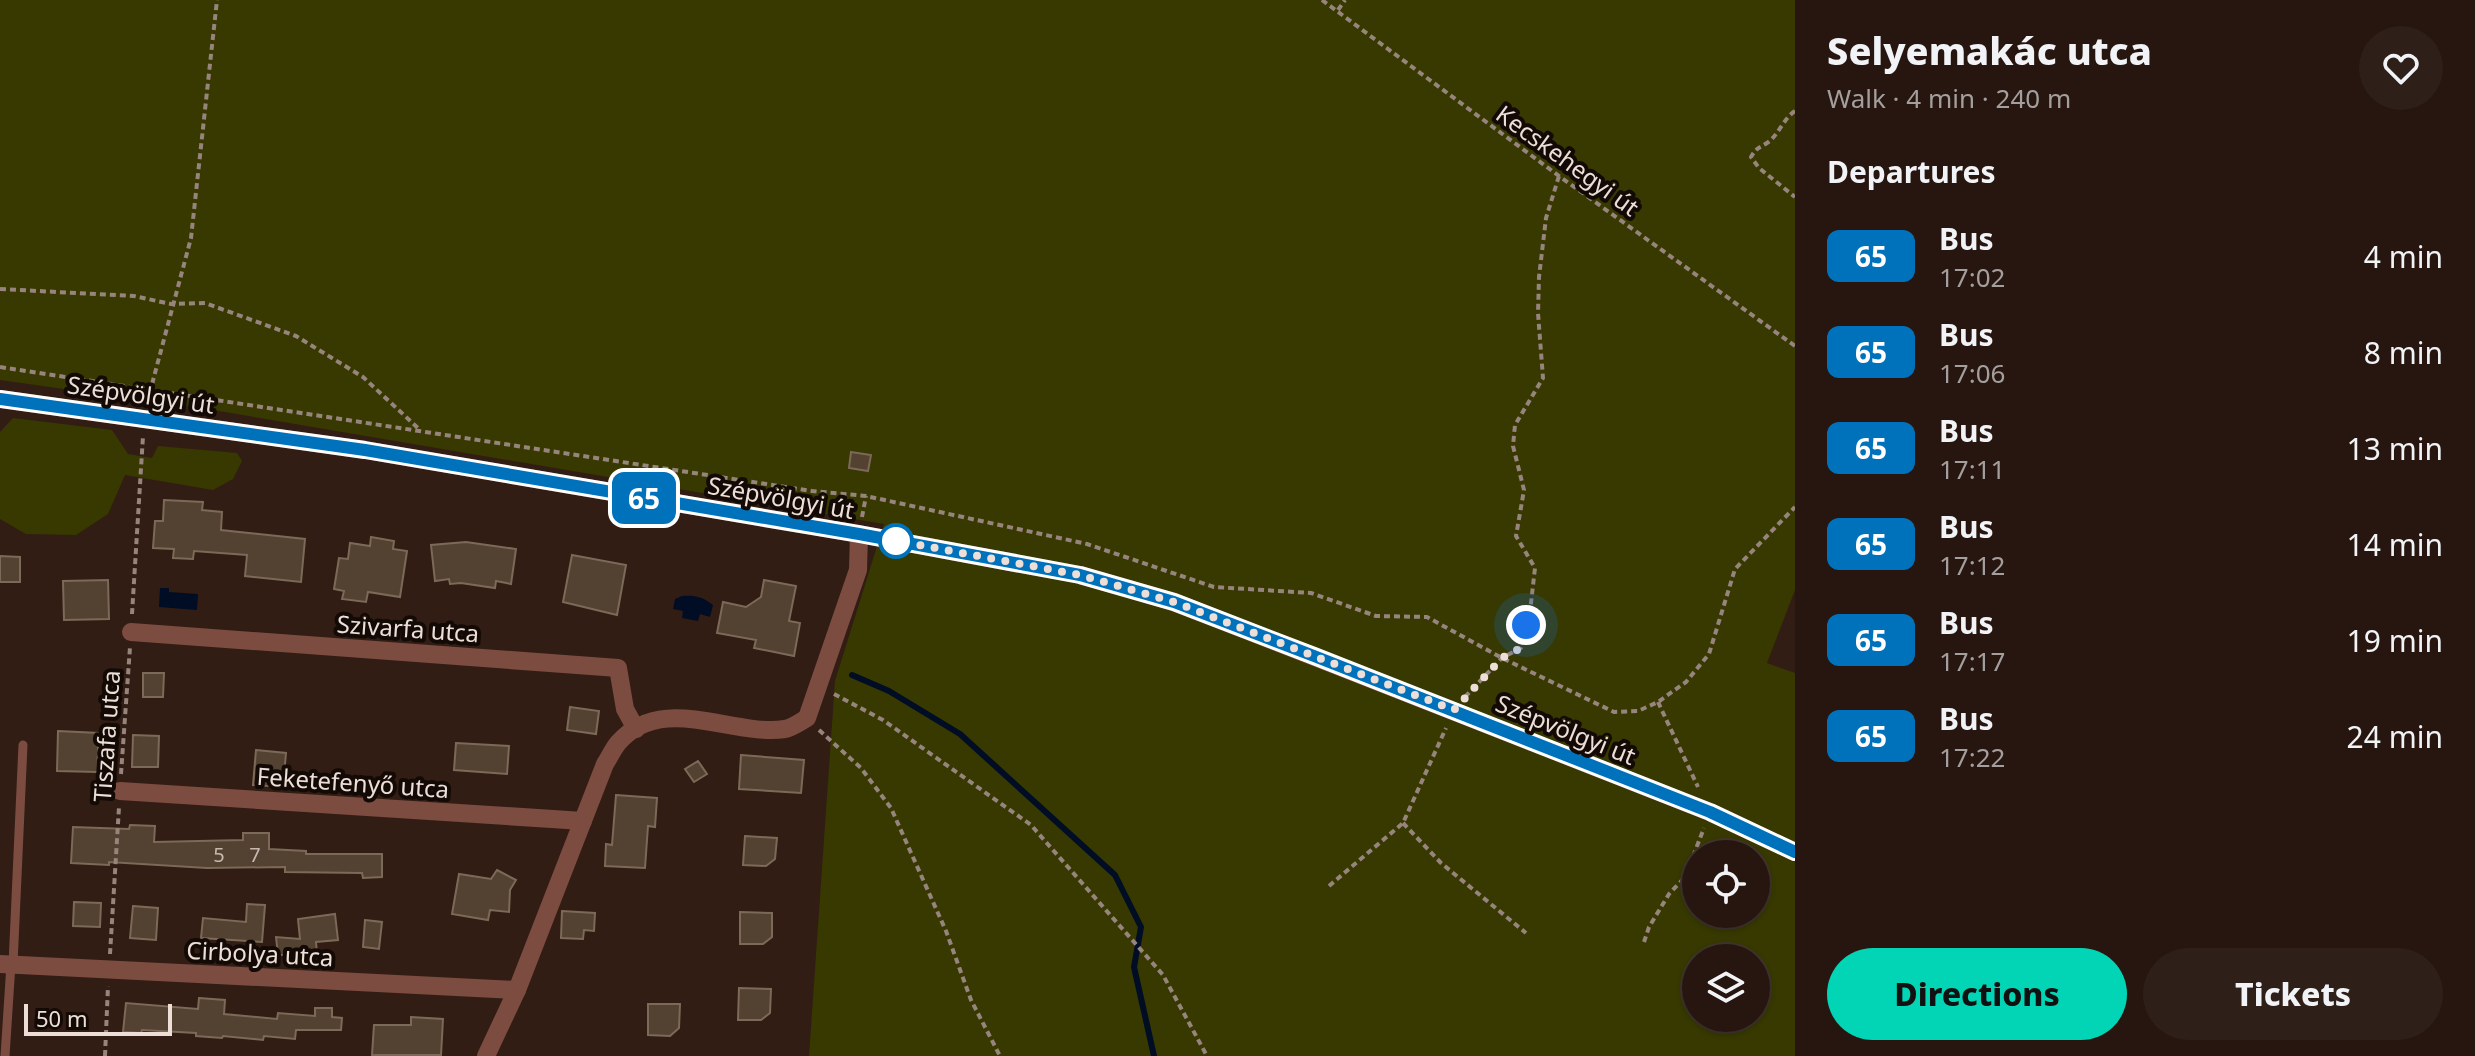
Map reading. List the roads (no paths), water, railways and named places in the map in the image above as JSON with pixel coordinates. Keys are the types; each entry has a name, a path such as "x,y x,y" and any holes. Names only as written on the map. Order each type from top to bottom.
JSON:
{"street":[{"name":"Szépvölgyi út","path":"0,399 365,450 1080,575 1174,602 1454,710 1710,812 1795,852"},
{"path":"486,1056 517,990 605,764 618,743 636,729 660,719 697,719 755,728 787,729 807,718 858,570 859,534"},
{"name":"Szivarfa utca","path":"131,632 618,668 625,709 636,729"},
{"name":"Feketefenyő utca","path":"120,791 583,821"},
{"name":"Cirbolya utca","path":"8,964 517,990"}],"lane":[{"path":"5,1056 23,745"}],"water":[{"path":"160,588 169,588 169,592 198,594 197,610 159,607"},
{"path":"682,596 699,597 713,605 710,617 700,614 698,621 682,618 683,611 673,609 675,599"}],"waterway":[{"path":"852,675 889,691 960,734 1115,875 1141,927 1134,967 1154,1056"}]}
